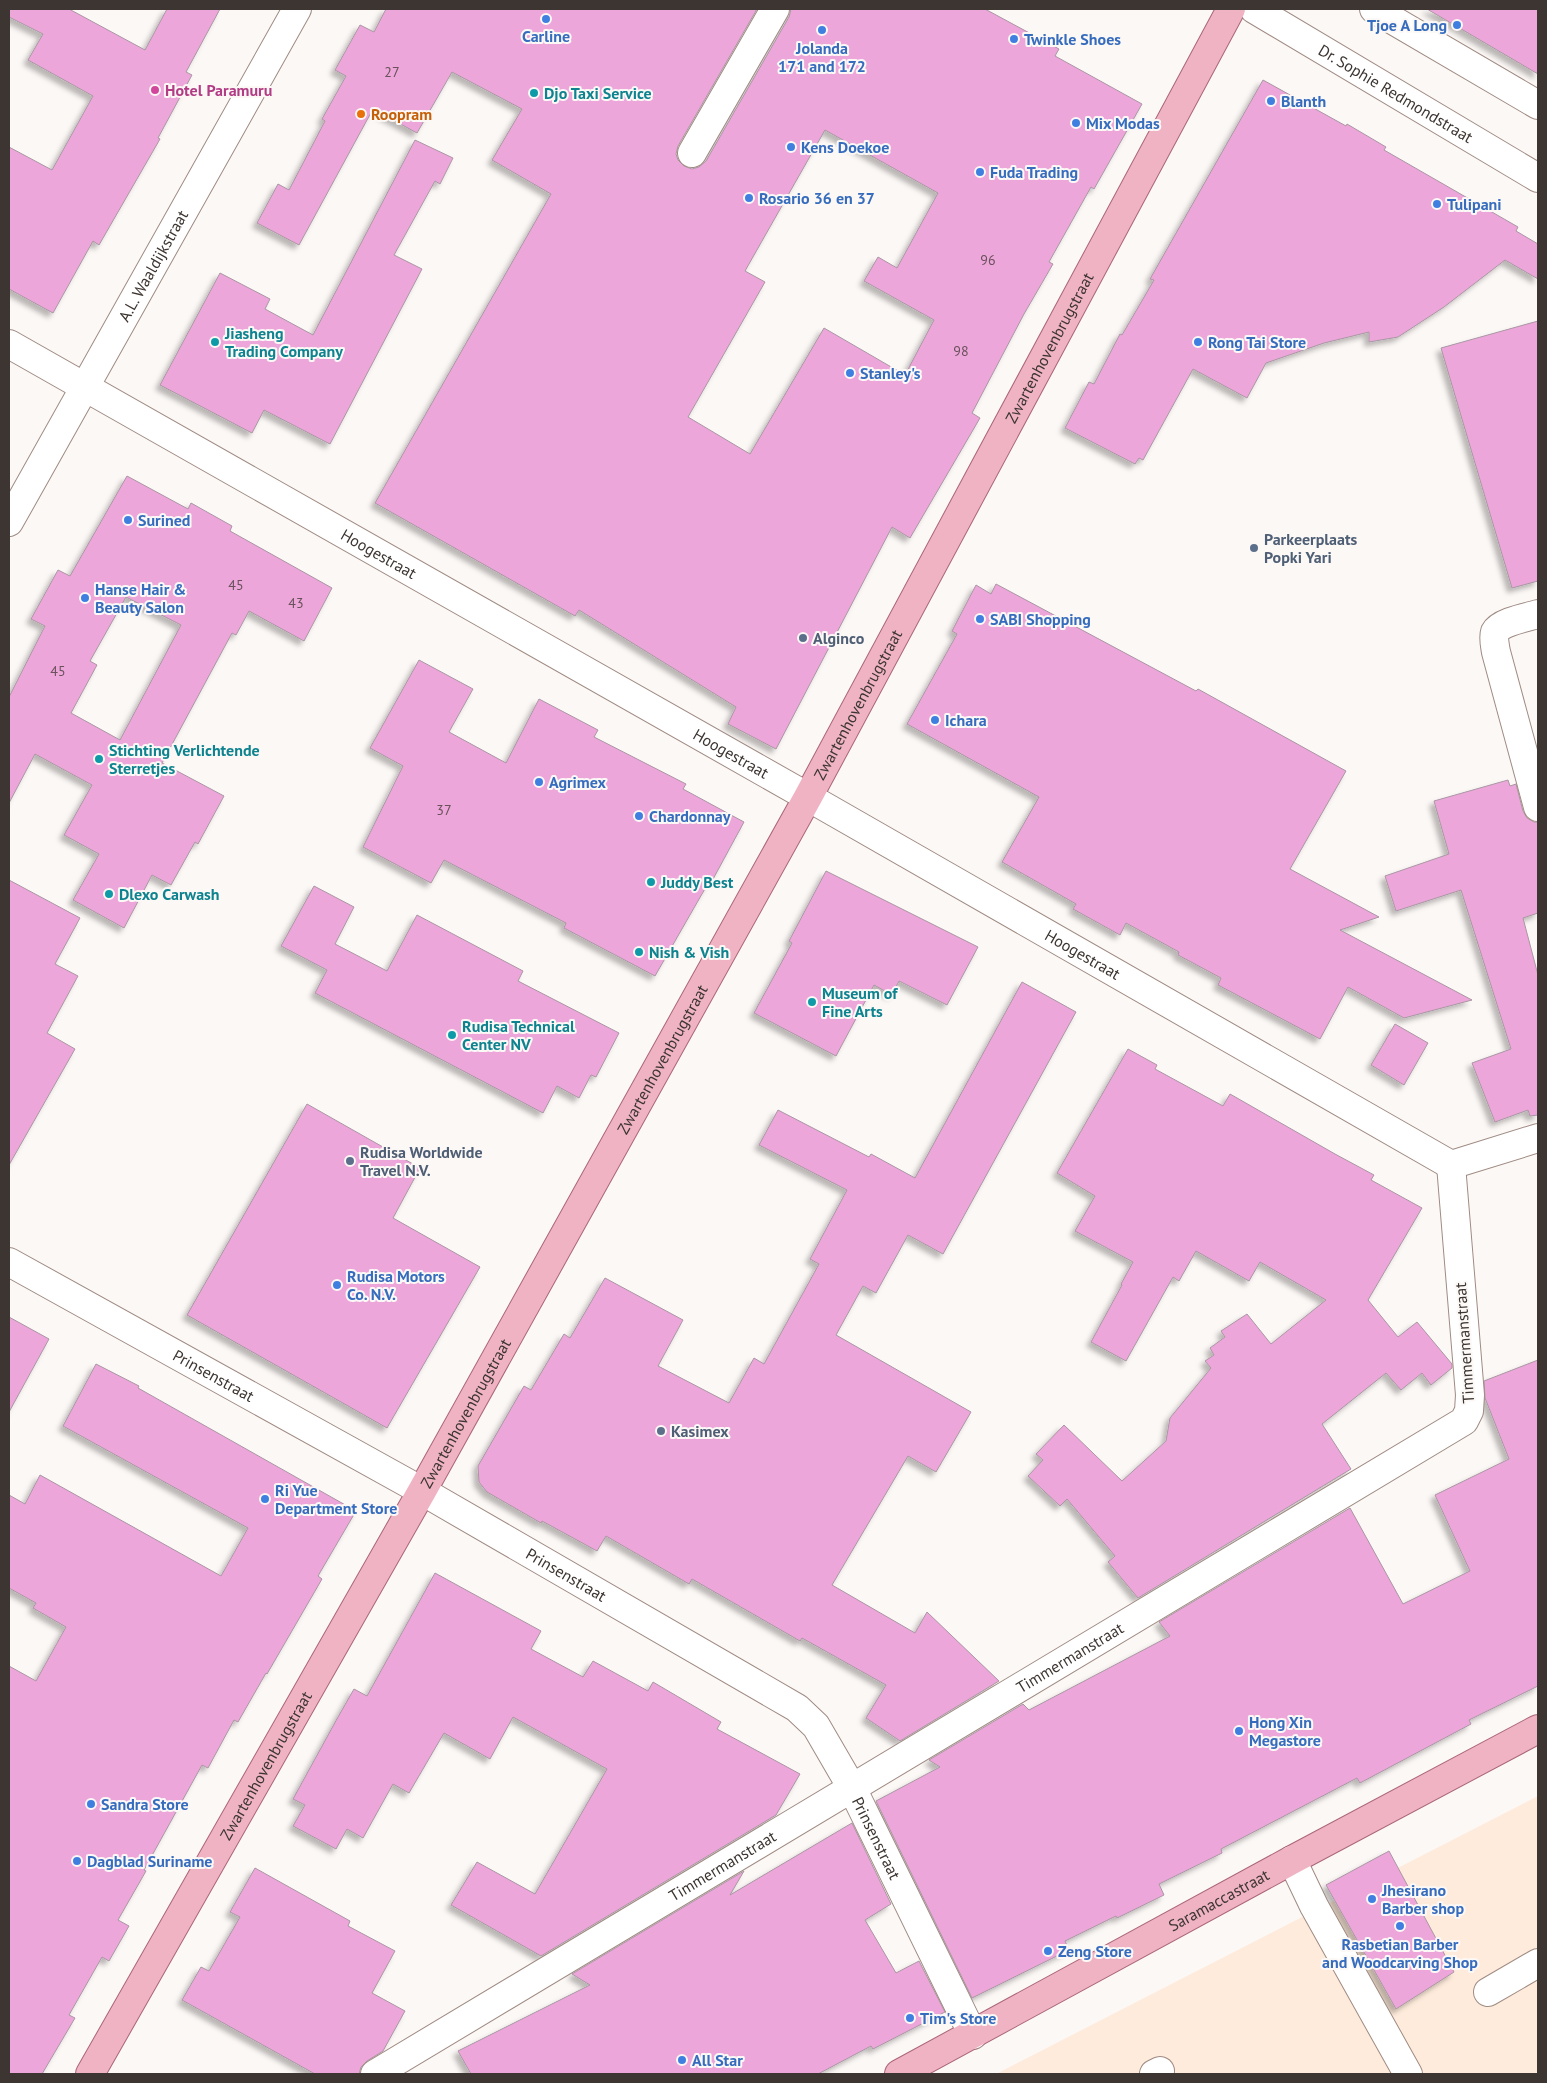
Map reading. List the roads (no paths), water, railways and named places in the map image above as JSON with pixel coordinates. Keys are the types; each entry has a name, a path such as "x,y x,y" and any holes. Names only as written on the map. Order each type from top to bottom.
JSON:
{"main road":[{"name":"Zwartenhovenbrugstraat","path":"90,2074 422,1491 808,796 1232,9"},
{"name":"Saramaccastraat","path":"899,2074 1292,1860 1538,1730"}],"street":[{"name":"A.L. Waaldijkstraat","path":"9,522 297,9"},
{"path":"692,153 775,9"},
{"name":"Dr. Sophie Redmondstraat","path":"1254,9 1538,178"},
{"path":"1374,9 1538,105"},
{"name":"Hoogestraat","path":"9,344 808,796 1451,1165"},
{"path":"1538,614 1502,625 1498,628 1494,638 1496,652 1538,807"},
{"path":"1451,1165 1538,1138"},
{"name":"Timmermanstraat","path":"375,2074 1464,1421 1469,1411 1470,1395 1451,1165"},
{"name":"Prinsenstraat","path":"9,1262 422,1491 798,1708 816,1726 852,1788 973,2035"},
{"path":"1292,1860 1314,1906 1408,2074"},
{"path":"1488,1992 1538,1963"}],"place":[{"name":"Carline","path":"546,19"},
{"name":"Tjoe A Long","path":"1457,25"},
{"name":"Jolanda 171 and 172","path":"822,30"},
{"name":"Twinkle Shoes","path":"1014,39"},
{"name":"Hotel Paramuru","path":"155,90"},
{"name":"Djo Taxi Service","path":"534,93"},
{"name":"Blanth","path":"1271,101"},
{"name":"Roopram","path":"361,114"},
{"name":"Mix Modas","path":"1076,123"},
{"name":"Kens Doekoe","path":"791,147"},
{"name":"Fuda Trading","path":"980,172"},
{"name":"Rosario 36 en 37","path":"749,198"},
{"name":"Tulipani","path":"1437,204"},
{"name":"Jiasheng Trading Company","path":"215,342"},
{"name":"Rong Tai Store","path":"1198,342"},
{"name":"Stanley's","path":"850,373"},
{"name":"Surined","path":"128,520"},
{"name":"Parkeerplaats Popki Yari","path":"1254,548"},
{"name":"Hanse Hair & Beauty Salon","path":"85,598"},
{"name":"SABI Shopping","path":"980,619"},
{"name":"Alginco","path":"803,638"},
{"name":"Ichara","path":"935,720"},
{"name":"Stichting Verlichtende Sterretjes","path":"99,759"},
{"name":"Agrimex","path":"539,782"},
{"name":"Chardonnay","path":"639,816"},
{"name":"Juddy Best","path":"651,882"},
{"name":"Dlexo Carwash","path":"109,894"},
{"name":"Nish & Vish","path":"639,952"},
{"name":"Museum of Fine Arts","path":"812,1002"},
{"name":"Rudisa Technical Center NV","path":"452,1035"},
{"name":"Rudisa Worldwide Travel N.V.","path":"350,1161"},
{"name":"Rudisa Motors Co. N.V.","path":"337,1285"},
{"name":"Kasimex","path":"661,1431"},
{"name":"Ri Yue Department Store","path":"265,1499"},
{"name":"Hong Xin Megastore","path":"1239,1731"},
{"name":"Sandra Store","path":"91,1804"},
{"name":"Dagblad Suriname","path":"77,1861"},
{"name":"Jhesirano Barber shop","path":"1372,1899"},
{"name":"Rasbetian Barber and Woodcarving Shop","path":"1400,1926"},
{"name":"Zeng Store","path":"1048,1951"},
{"name":"Tim's Store","path":"910,2018"},
{"name":"All Star","path":"682,2060"}]}
